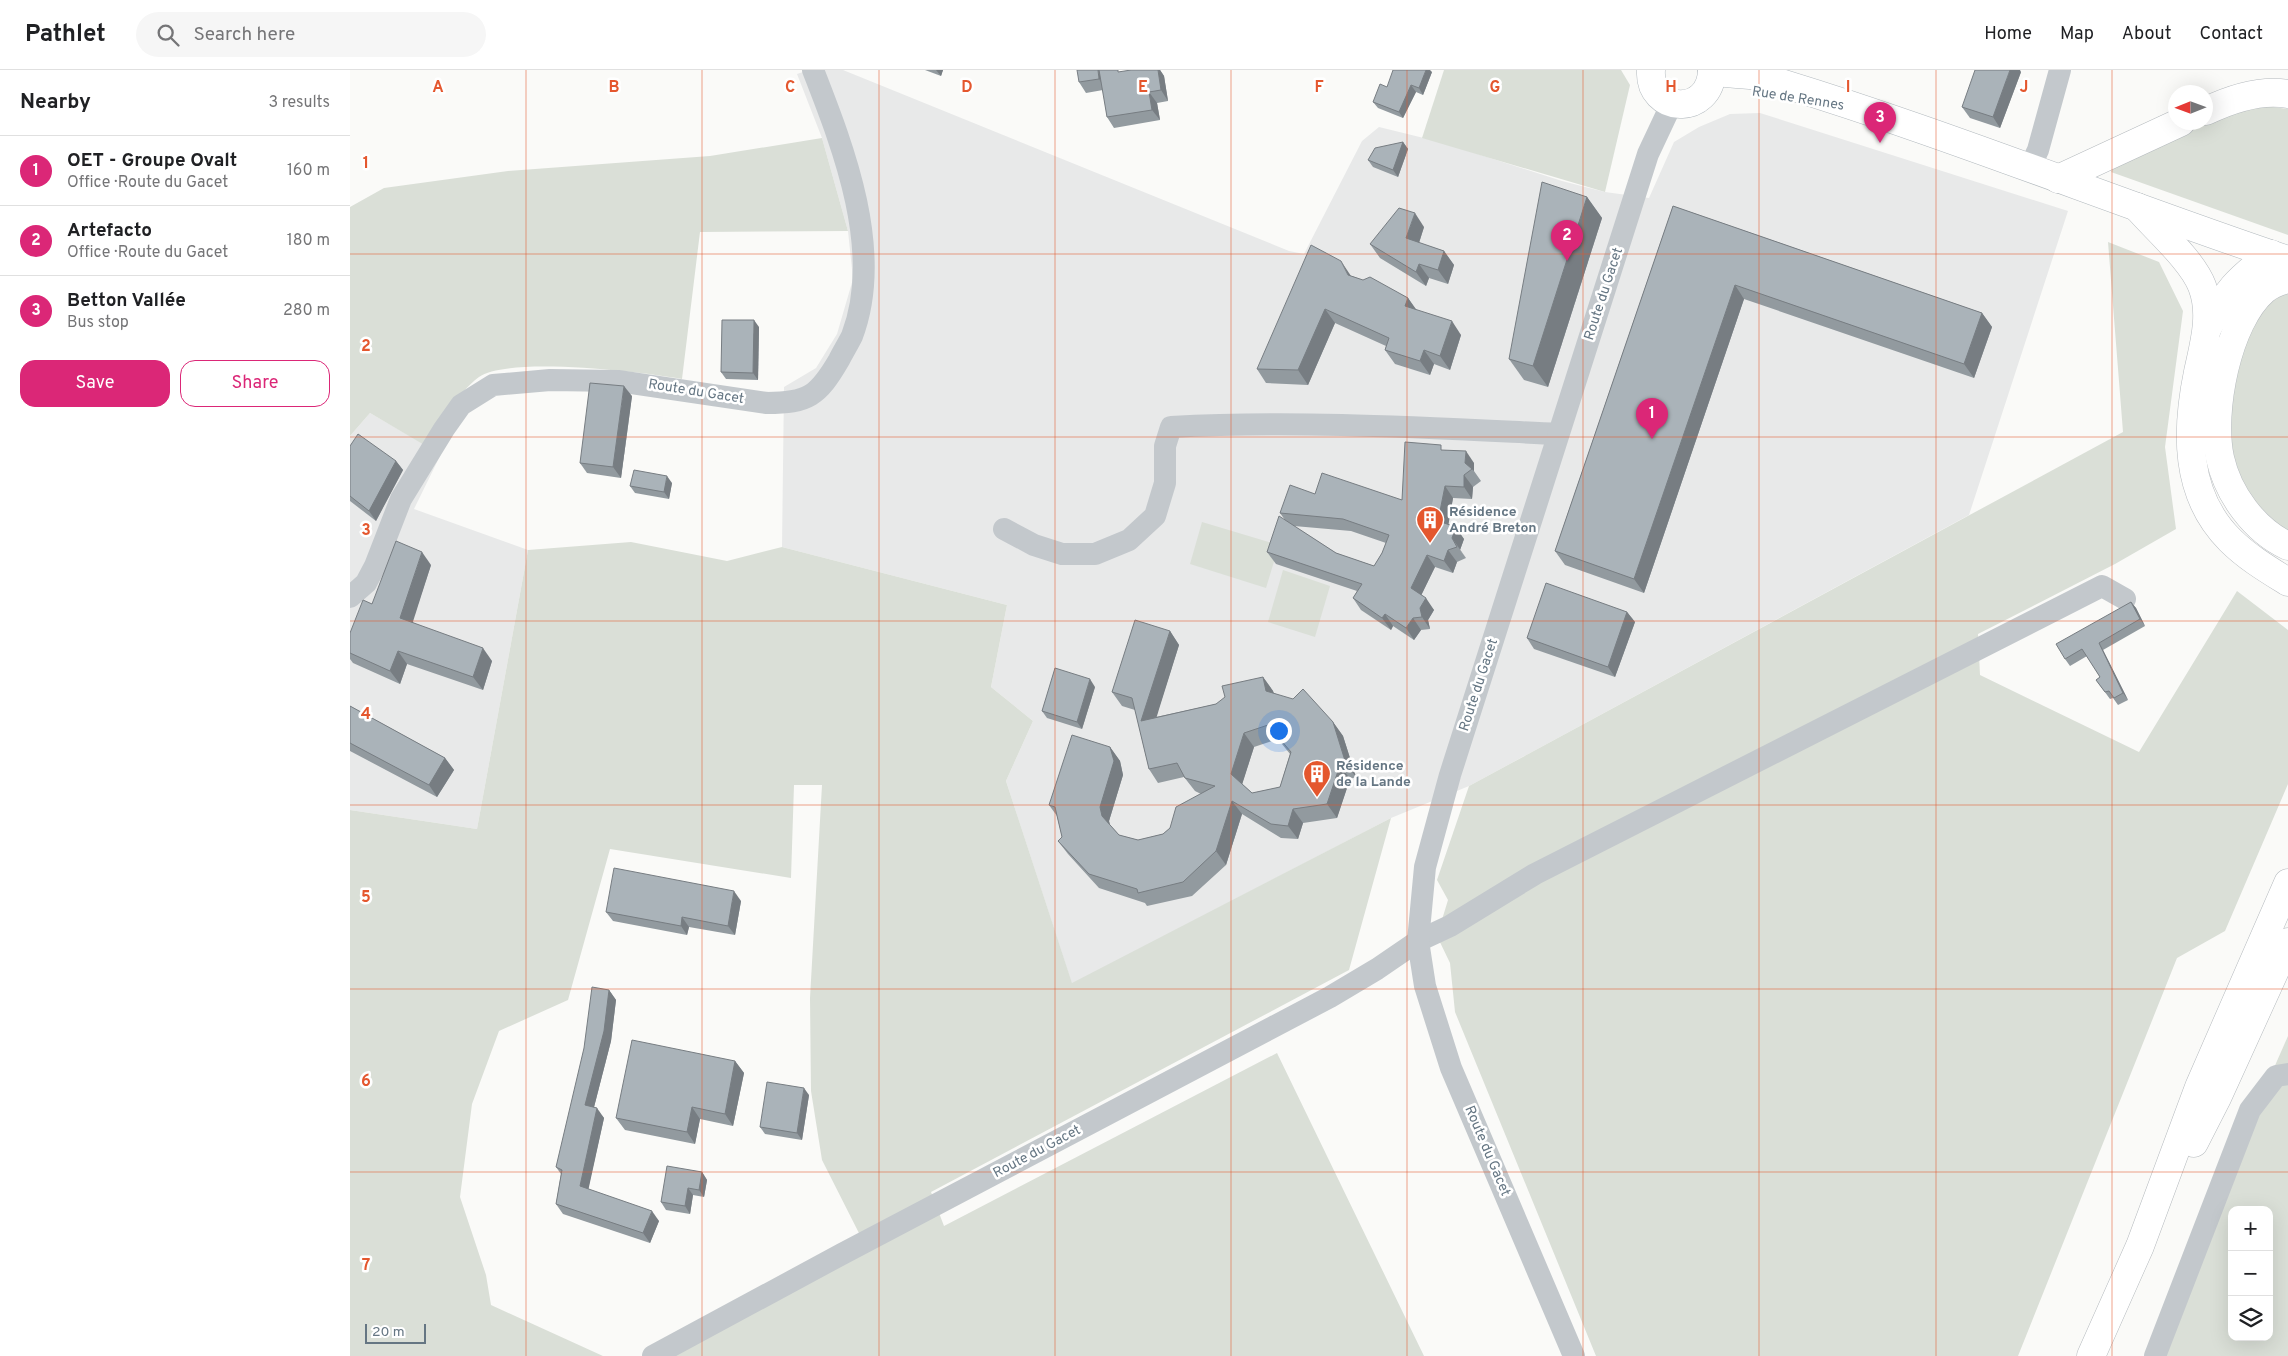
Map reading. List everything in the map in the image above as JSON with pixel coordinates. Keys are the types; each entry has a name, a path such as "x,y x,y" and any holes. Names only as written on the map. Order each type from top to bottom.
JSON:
{"main road":[{"path":"1651,70 1652,81 1666,99"},
{"name":"Rue de Rennes","path":"1666,99 1682,105 1693,103 1702,97 1711,76 1726,74 1758,76 1872,112 2279,257"},
{"path":"2213,108 2242,97 2266,93 2288,94"},
{"path":"2058,179 2168,128"},
{"path":"2137,207 2194,271 2202,286 2206,303 2207,329 2190,408 2191,460 2197,483 2216,521 2229,539 2256,562 2288,582"},
{"path":"2207,329 2221,301 2238,279 2279,257"},
{"path":"2288,279 2265,289 2253,302 2239,326 2225,369 2219,406 2218,436 2220,458 2236,498 2251,518 2266,532 2288,546"},
{"path":"2140,1246 2199,1087 2288,882"},
{"path":"2091,1356 2140,1246 2217,1098 2288,942"}],"street":[{"name":"Route du Gacet","path":"350,597 366,583 375,566 401,499 444,429 461,405 493,385 550,380 618,381 782,403 805,400 819,389 852,336 859,305 864,268 854,189 836,128 813,70"},
{"path":"2029,169 2038,150 2060,70"},
{"name":"Route du Gacet","path":"1574,1356 1451,1068 1425,986 1418,940 1425,867 1450,776 1648,154 1654,113 1666,99"},
{"path":"1004,529 1034,545 1062,554 1096,554 1129,540 1155,516 1165,483 1164,446 1171,428 1219,425 1402,426 1558,434"},
{"path":"1418,940 1450,926 1535,874 2102,586 2125,598"},
{"name":"Route du Gacet","path":"653,1356 842,1254 1330,997 1377,970 1418,940"},
{"path":"2154,1356 2250,1110 2276,1076 2288,1074"}],"shaded area":[{"path":"809,70 843,70 1289,251 1304,254 1362,141 1379,127 1440,142 1562,181 1605,192 1649,198 1674,142 1699,127 1730,114 1760,113 2068,211 1969,515 1469,786 1391,818 1072,984 1006,781 1033,721 991,687 1007,605 782,547 784,387 816,368 837,334 853,279 848,231 822,138 797,74"},
{"path":"1444,70 1621,70 1630,85 1605,192 1422,138"},
{"path":"2258,105 2288,109 2288,235 2111,172 2115,166 2190,130 2213,130 2213,119"},
{"path":"822,138 848,231 700,232 682,379 608,370 517,367 494,371 479,377 463,392 426,446 370,413 350,436 350,207 384,188 508,171 710,156"},
{"path":"2108,242 2159,262 2183,311 2165,447 2176,529 2115,564 1978,634 1980,675 2139,752 2237,591 2288,630 2288,784 2225,931 2177,958 2018,1356 1596,1356 1455,1012 1450,963 1437,936 1448,900 1437,880 1469,786 2123,432"},
{"path":"2288,292 2288,534 2254,507 2232,467 2230,422 2238,362 2255,323 2271,296"},
{"path":"370,413 441,454 414,509 528,550 477,829 350,810 350,436"},
{"path":"1202,522 1279,545 1266,588 1190,564"},
{"path":"631,542 727,561 782,547 1007,605 991,687 1033,721 1006,781 1072,983 1391,818 1349,970 931,1192 944,1226 1277,1053 1424,1356 664,1356 866,1247 822,1160 811,1091 810,998 822,785 794,785 791,878 610,849 568,1000 499,1031 472,1104 460,1197 486,1275 491,1305 603,1356 350,1356 350,810 477,829 528,550"},
{"path":"1283,570 1330,586 1315,637 1268,622"},
{"path":"2288,1036 2288,1356 2147,1356"}],"building":[{"path":"1077,70 1098,70 1099,79 1079,82"},
{"path":"1099,70 1118,70 1118,72 1158,70 1161,90 1149,92 1152,110 1107,117"},
{"path":"1393,70 1426,70 1419,88 1411,85 1399,112 1373,102 1380,84 1387,87"},
{"path":"1975,70 2010,70 1993,117 1962,107"},
{"path":"1403,142 1393,170 1368,160 1375,148"},
{"path":"1542,182 1587,197 1533,366 1509,359"},
{"path":"1673,206 1982,313 1964,364 1735,285 1634,579 1555,551"},
{"path":"1399,208 1415,213 1406,238 1444,251 1438,270 1419,264 1416,272 1370,244"},
{"path":"1311,245 1341,261 1348,275 1363,280 1370,277 1408,298 1405,306 1452,321 1440,356 1424,350 1420,361 1385,350 1389,338 1325,309 1298,370 1257,369"},
{"path":"722,320 754,320 753,373 721,372"},
{"path":"590,383 624,386 613,467 580,463"},
{"path":"358,434 396,461 369,511 350,496 350,446"},
{"path":"1405,442 1441,445 1441,450 1466,451 1465,463 1472,469 1464,475 1464,487 1445,486 1438,521 1456,527 1452,538 1457,547 1448,550 1444,561 1427,555 1411,588 1426,598 1420,608 1422,617 1413,618 1406,628 1385,614 1382,618 1353,598 1362,584 1267,552 1279,516 1336,553 1374,566 1382,553 1389,535 1343,519 1280,513 1290,485 1315,494 1322,473 1402,500"},
{"path":"634,470 667,476 664,492 630,486"},
{"path":"396,541 422,552 400,618 483,648 473,677 398,651 390,671 350,653 350,633 363,600 372,604"},
{"path":"1546,583 1627,612 1608,667 1527,638"},
{"path":"2131,602 2140,619 2099,643 2123,693 2114,698 2109,691 2105,692 2096,680 2100,677 2082,649 2065,659 2056,644"},
{"name":"Résidence de la Lande","path":"1135,620 1170,631 1141,721 1216,704 1225,697 1222,686 1263,677 1266,691 1293,699 1303,689 1333,722 1346,764 1340,765 1327,804 1293,809 1288,826 1271,824 1232,801 1216,851 1183,882 1138,893 1137,889 1089,874 1058,841 1062,837 1055,807 1049,805 1072,735 1110,747 1114,761 1100,807 1102,816 1119,835 1138,840 1163,834 1170,828 1176,807 1215,786 1185,778 1177,763 1149,769 1132,698 1112,692","holes":["1268,725 1291,752 1280,787 1252,793 1231,774 1244,733"]},
{"path":"1055,668 1090,679 1077,722 1042,711"},
{"path":"350,706 445,758 429,785 350,743"},
{"path":"614,868 734,891 728,926 682,917 681,926 606,912"},
{"path":"592,987 609,990 604,1031 585,1105 597,1108 580,1186 652,1211 643,1233 556,1204 562,1170 556,1167 584,1048"},
{"path":"632,1040 735,1061 725,1114 692,1107 687,1132 616,1118"},
{"path":"767,1082 804,1088 797,1133 760,1127"},
{"path":"667,1166 702,1172 699,1190 688,1188 685,1206 661,1202"}],"place":[{"name":"Betton Vallée","path":"1880,143"},
{"name":"Artefacto","path":"1567,261"},
{"name":"OET - Groupe Ovalt","path":"1652,439"},
{"name":"Résidence André Breton","path":"1430,544"},
{"name":"Résidence de la Lande","path":"1317,798"}]}
